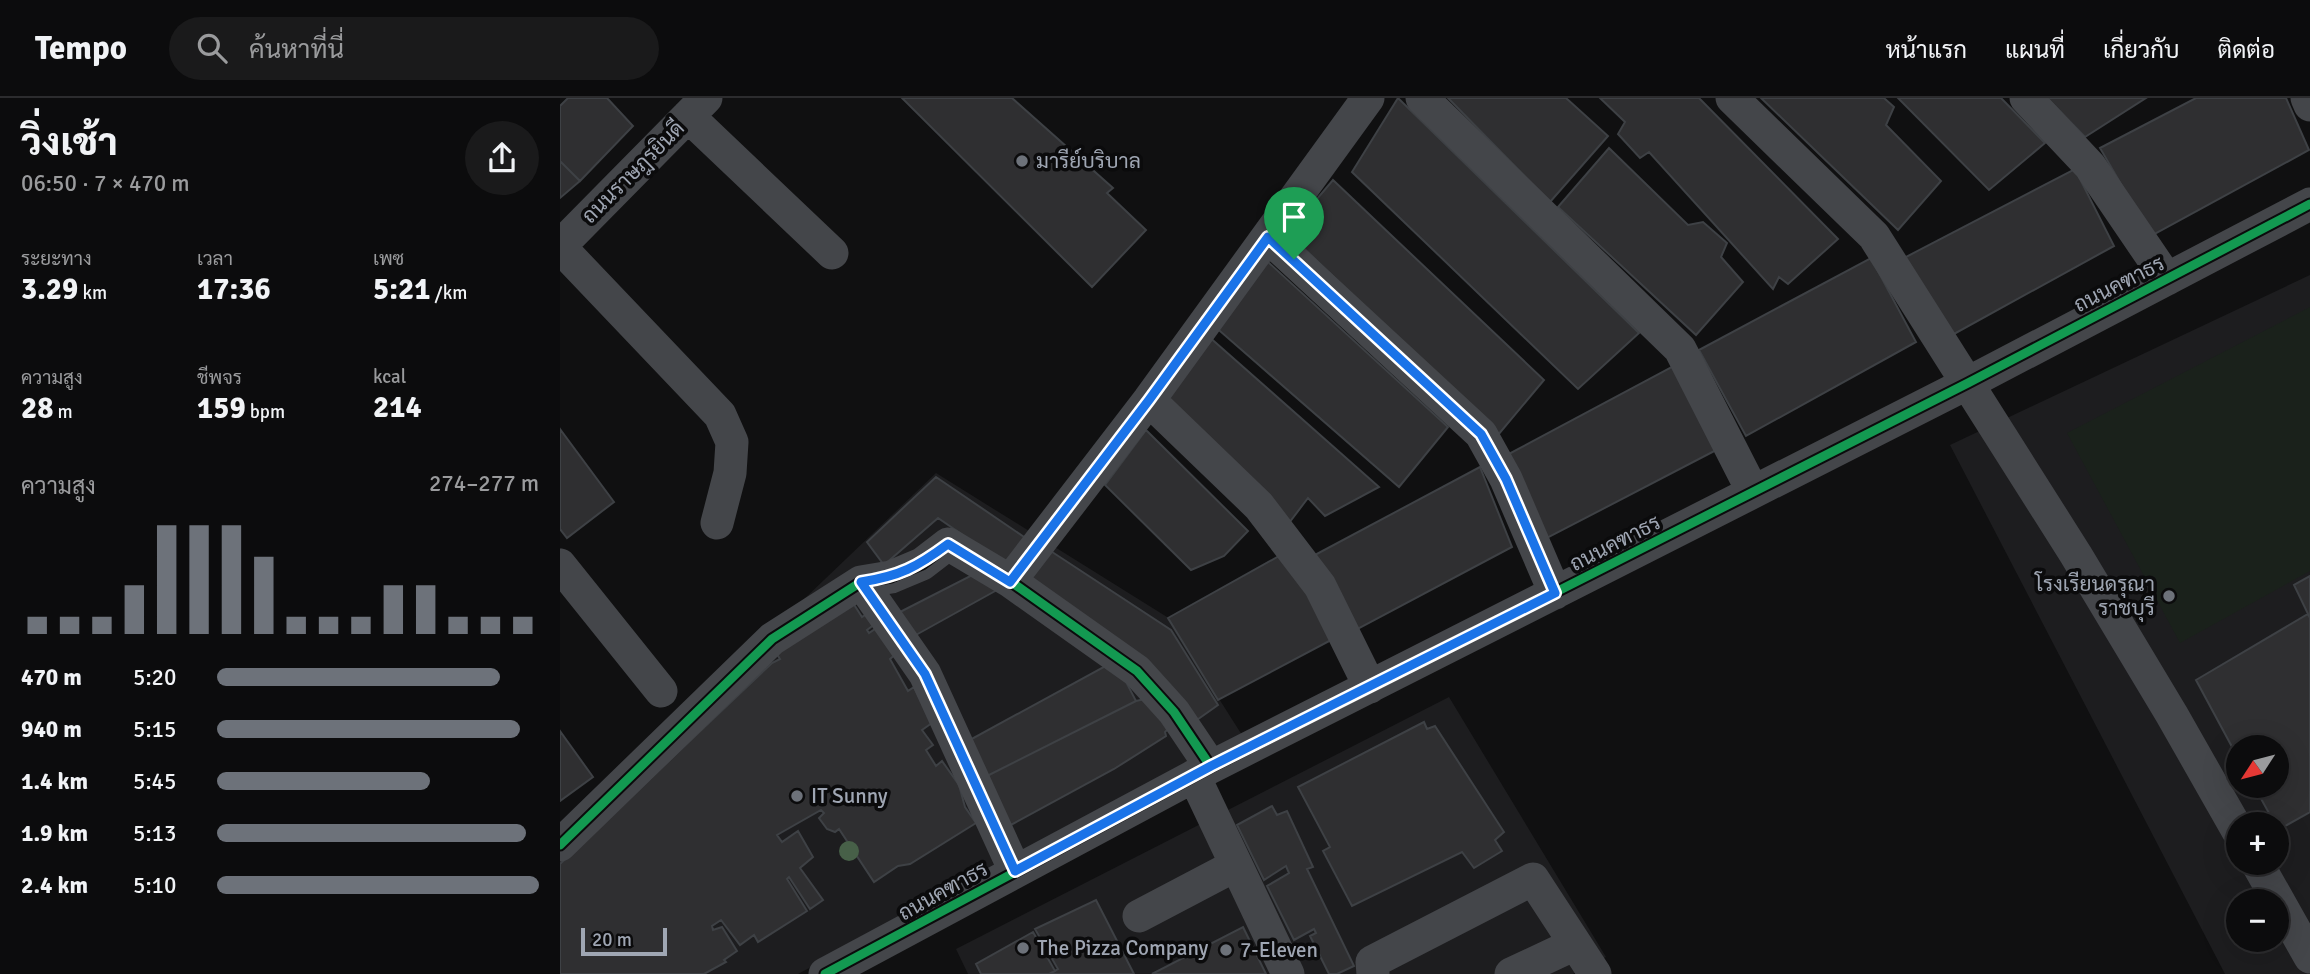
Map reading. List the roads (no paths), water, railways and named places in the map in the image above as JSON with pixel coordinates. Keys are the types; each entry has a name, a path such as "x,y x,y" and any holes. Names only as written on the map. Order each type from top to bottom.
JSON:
{"street":[{"path":"1010,582 1149,400 1368,98"},
{"path":"1422,98 1680,349 1753,492"},
{"path":"1732,98 1874,236 2083,566 2227,812"},
{"path":"2026,98 2090,166 2167,279"},
{"path":"2307,98 2310,105"},
{"path":"697,107 832,253"},
{"name":"ถนนราษฎรยินดี","path":"563,236 697,107"},
{"name":"ถนนคฑาธร","path":"840,971 1015,871 1202,771 1753,492 1975,396 2167,279 2310,204"},
{"path":"563,236 720,415 732,442 730,473 717,523"},
{"path":"1268,237 1481,434 1506,479 1555,593"},
{"path":"1149,400 1259,506 1320,586 1370,687"},
{"path":"560,845 772,639 861,582 891,577 922,564 948,544 1010,582 1138,671 1174,712 1202,771 1236,864 1288,974"},
{"path":"560,565 661,691"},
{"path":"861,582 925,674 1015,871"},
{"path":"1139,916 1236,864"},
{"path":"2263,875 2310,959 2309,974"},
{"path":"1373,974 1372,962 1533,879 1595,974"},
{"path":"1511,974 1575,944"}],"place":[{"name":"มารีย์บริบาล","path":"1022,161"},
{"name":"โรงเรียนดรุณา ราชบุรี","path":"2169,596"},
{"name":"IT Sunny","path":"797,796"},
{"name":"The Pizza Company","path":"1023,948"},
{"name":"7-Eleven","path":"1226,950"}]}
